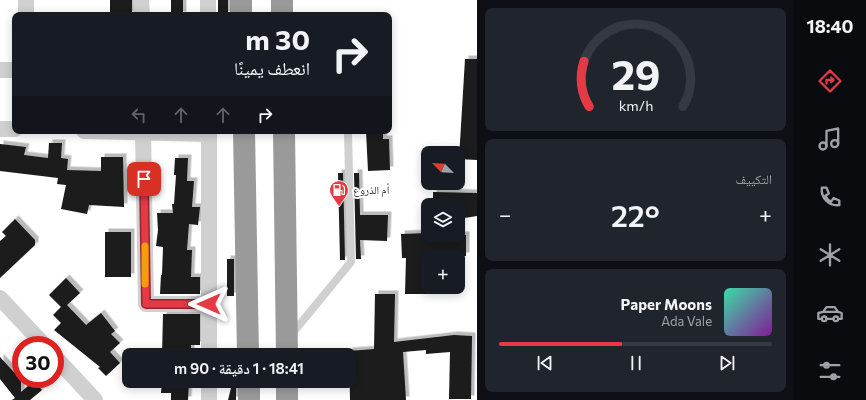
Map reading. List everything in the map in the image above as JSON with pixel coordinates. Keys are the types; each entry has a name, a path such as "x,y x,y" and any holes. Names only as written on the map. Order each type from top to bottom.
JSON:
{"highway":[{"path":"241,0 241,12"},
{"path":"282,0 282,12"},
{"path":"244,134 248,348"},
{"path":"284,134 287,348"},
{"path":"249,388 249,400"},
{"path":"287,388 287,400"}],"street":[{"path":"26,0 26,12"},
{"path":"141,0 142,12"},
{"path":"208,0 208,12"},
{"path":"0,70 12,70"},
{"path":"0,129 12,130"},
{"path":"143,134 146,304 209,304"},
{"path":"209,134 209,348"},
{"path":"0,298 36,336"},
{"path":"64,367 95,400"},
{"path":"209,388 209,400"}],"lane":[{"path":"287,348 351,262 348,134"}],"building":[{"path":"110,0 132,0 132,12 110,12"},
{"path":"171,0 183,0 183,12 171,12"},
{"path":"218,0 228,0 228,12 218,12"},
{"path":"465,59 477,59 477,160 465,159 465,146 460,146"},
{"path":"366,134 383,134 383,139 389,139 390,170 368,171"},
{"path":"49,143 62,143 61,158 68,159 67,170 101,171 101,157 123,157 124,207 89,205 87,214 61,209 66,185 57,184 58,178 0,171 0,144 26,147 24,155 48,158"},
{"path":"175,158 188,158 187,181 194,181 192,207 200,207 198,225 189,224 187,250 192,250 191,277 200,277 200,294 160,294 163,247 156,246 158,230 157,213 173,213 172,204 174,204 176,175 174,175"},
{"path":"338,173 343,173 345,260 340,260"},
{"path":"354,173 359,173 360,215 388,215 387,241 360,240 361,259 356,259"},
{"path":"433,192 477,193 477,216 465,218 465,198 433,198"},
{"path":"15,219 35,240 35,245 0,278 0,241 6,236 2,232"},
{"path":"105,232 131,232 131,277 105,277"},
{"path":"421,233 421,242 465,242 466,235 466,256 465,250 421,250 421,294 405,294 406,258 402,258 401,234"},
{"path":"227,259 234,259 234,296 227,296"},
{"path":"66,278 80,293 67,305 86,325 101,313 115,331 111,334 120,343 110,352 120,363 106,376 98,368 100,367 64,338 64,336 61,336 54,330 61,323 53,315 61,307 49,295"},
{"path":"375,294 395,294 394,342 454,335 472,336 471,399 449,399 450,352 426,354 426,350 403,352 406,400 350,400 350,388 356,388 356,350 374,349"},
{"path":"163,314 200,314 200,345 191,345 191,348 162,348"},
{"path":"0,357 12,370 12,388 21,388 21,392 26,388 40,388 42,390 30,400 12,400 15,398 0,379"},
{"path":"161,388 189,388 188,400 171,400 171,393 161,393"},
{"path":"231,388 236,388 236,400 228,400"}],"slow traffic":[{"path":"145,246 145,284"}],"place":[{"name":"أم الذروع","path":"339,207"}],"route":[{"path":"144,179 146,304 209,304"}]}
